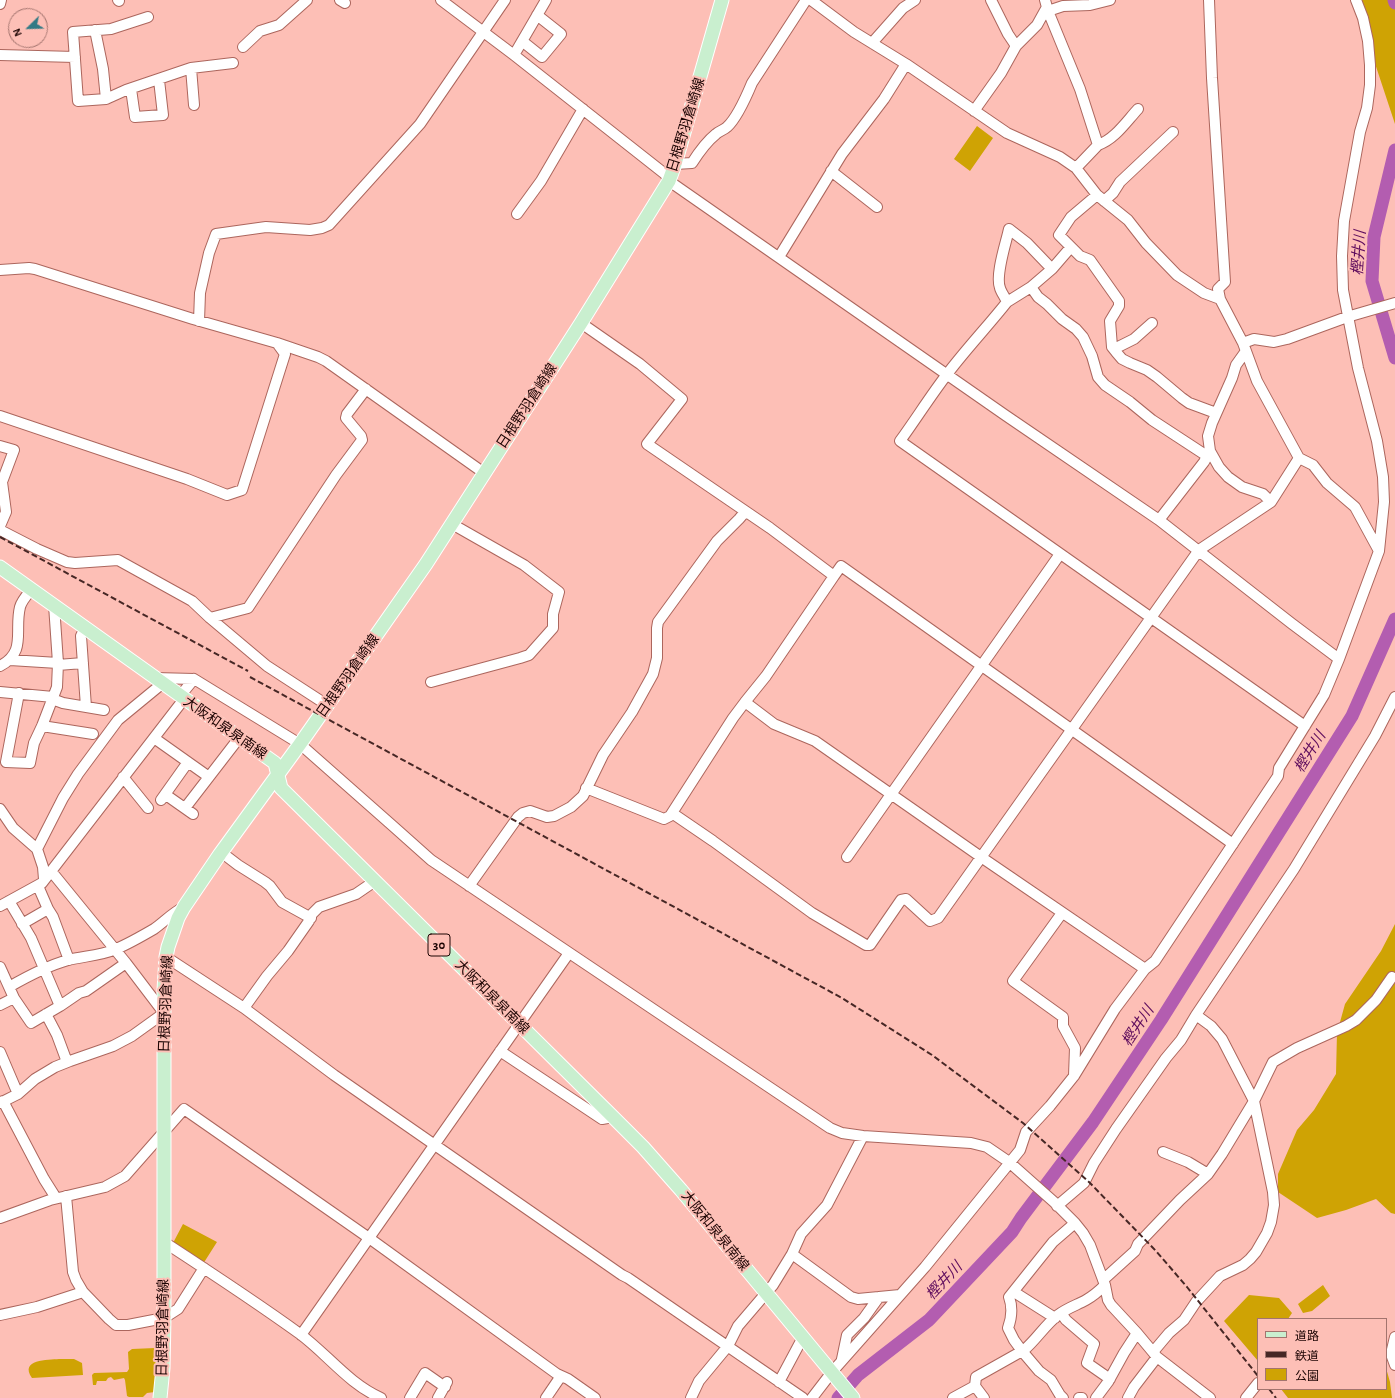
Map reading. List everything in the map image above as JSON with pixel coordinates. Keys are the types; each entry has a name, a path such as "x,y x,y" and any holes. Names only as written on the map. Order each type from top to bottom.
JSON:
{"main road":[{"name":"日根野羽倉崎線","path":"160,1398 163,1368 164,1318 164,1013 166,957 178,918 221,852 300,744 426,564 581,323 670,180 722,0"},
{"name":"大阪和泉泉南線","path":"0,567 275,763 281,788 613,1117 662,1168 853,1398"}],"street":[{"path":"0,4 1,0"},
{"path":"243,47 260,31 279,25 307,0"},
{"path":"442,0 583,109 665,174 670,180 1159,520 1291,623 1340,659"},
{"path":"199,321 200,293 209,253 216,234 248,231 266,227 310,230 329,225 420,124 484,32 504,0"},
{"path":"514,55 546,0"},
{"path":"675,164 692,163 712,138 727,127 740,108 752,83 806,0"},
{"path":"812,0 854,32 906,64 1006,133 1060,157 1076,168 1100,198 1128,220 1146,243 1178,275 1204,293 1220,299"},
{"path":"872,43 903,8 915,0"},
{"path":"991,0 1008,34 1016,46"},
{"path":"1046,6 1090,5 1110,0"},
{"path":"1208,0 1225,282 1218,289 1220,299 1244,347 1256,381 1299,458 1313,465 1327,483 1355,507 1379,551"},
{"path":"812,1398 833,1374 841,1361 925,1267 1011,1163 1020,1150 1026,1132 1050,1106 1074,1076 1115,1009 1145,969 1155,961 1278,776 1279,768 1324,695 1340,659 1379,551 1384,502 1383,477 1377,441 1365,398 1347,317 1343,290 1342,256 1344,221 1360,132 1367,108 1370,65 1368,41 1363,18 1356,0"},
{"path":"974,111 1000,73 1016,46 1037,25 1046,6"},
{"path":"1046,6 1080,89 1098,145"},
{"path":"522,41 542,57 561,34 537,15"},
{"path":"148,17 112,29 73,32 78,101 106,99 191,68 233,64"},
{"path":"94,30 103,69 106,99"},
{"path":"0,55 75,57"},
{"path":"779,257 842,154 884,99 906,64"},
{"path":"191,68 194,105"},
{"path":"131,89 135,117 163,115 159,80"},
{"path":"516,214 541,181 583,109"},
{"path":"1076,168 1098,145 1103,144 1117,132 1138,109"},
{"path":"1173,132 1120,182 1113,193 1100,198 1071,217 1059,235 1080,256 1090,260 1119,300 1119,306 1110,321 1112,347 1122,359 1157,377 1182,398 1216,413"},
{"path":"831,171 877,207"},
{"path":"1007,302 999,287 999,280 1001,263 1009,229 1027,244 1052,269"},
{"path":"1071,247 1052,269 1031,287 1007,302 985,330 977,336 947,374 900,441 1305,726"},
{"path":"0,270 35,269 318,357 366,389 484,473"},
{"path":"1031,287 1038,297 1062,319 1076,329 1083,337 1092,356 1098,377 1105,385 1130,402 1152,420 1208,453 1228,477 1242,487 1263,494 1271,502"},
{"path":"1159,520 1208,453 1208,436 1216,413 1244,347 1254,339 1274,342 1287,339 1347,317 1395,303"},
{"path":"581,323 640,364 682,399 647,444 770,528 834,576"},
{"path":"1114,349 1134,339 1152,323"},
{"path":"0,416 187,479 227,495 242,490 285,354 277,343"},
{"path":"210,618 248,608 336,475 362,440 361,436 346,418 347,414 366,389"},
{"path":"0,446 14,450 2,482 6,512 0,526"},
{"path":"672,813 812,913 866,945 870,944 901,900 906,899 930,921 938,918 1199,550 1271,502 1299,458"},
{"path":"469,886 518,817 523,813 530,811 547,817 554,816 571,807 582,796 604,755 632,712 653,674 657,658 658,622 717,542 745,512"},
{"path":"430,682 529,655 553,628 553,614 559,592 524,565 452,524"},
{"path":"0,530 36,549 67,562 75,563 118,560 192,601 267,666 327,705"},
{"path":"847,857 1060,554"},
{"path":"586,788 664,819 672,813 732,718 766,676 841,566 1073,729 1233,844"},
{"path":"0,666 14,656 17,648 20,608 22,601 32,589"},
{"path":"20,693 6,762 30,763 34,743 57,687 58,664 54,605"},
{"path":"85,628 82,636 86,707"},
{"path":"10,660 58,664 83,662"},
{"path":"60,1006 31,938 5,903 41,882 52,871 154,738 194,679"},
{"path":"37,849 71,786 118,720 159,681 194,679 300,744 431,860 830,1128 842,1133 863,1136 971,1143 987,1147 1011,1163 1075,1223 1083,1233 1090,1245 1111,1305 1155,1355 1210,1398"},
{"path":"0,692 20,693 52,698 63,703 104,710"},
{"path":"1055,1204 1084,1183 1094,1163 1116,1129 1166,1058 1181,1040 1196,1015 1294,869 1375,736 1395,697"},
{"path":"746,702 774,724 815,741 1145,969"},
{"path":"42,726 93,734"},
{"path":"154,738 209,777"},
{"path":"188,762 163,798 189,811 209,777 239,738"},
{"path":"124,777 148,808"},
{"path":"0,809 13,828 37,849 43,867 41,882 48,909 53,917 69,960"},
{"path":"221,852 270,886 282,902 311,918"},
{"path":"52,871 164,1013 132,1036 114,1046 67,1062 35,1079 18,1094 2,1102 44,1179 61,1197 73,1272 76,1280 83,1292 116,1325 128,1325 164,1318 178,1309 204,1268"},
{"path":"244,1008 309,922 312,914 319,907 356,894 375,881"},
{"path":"9,987 32,974 69,960 88,955 93,956 115,949 155,928 173,912 184,907"},
{"path":"22,924 48,909"},
{"path":"1062,913 1012,981 1063,1017 1063,1026 1074,1048 1074,1076"},
{"path":"301,1335 569,954"},
{"path":"166,957 244,1008 334,1074 622,1275 803,1398"},
{"path":"0,967 14,998 31,1023 79,993 86,991 126,963"},
{"path":"984,1398 975,1386 976,1377 1031,1344 1040,1332 1058,1316 1087,1300 1136,1251 1138,1244 1180,1200 1208,1174 1254,1101 1273,1062 1297,1048 1356,1020 1376,1000 1392,977"},
{"path":"0,1005 14,998"},
{"path":"46,1014 57,1036 67,1062"},
{"path":"1128,1398 1134,1386 1169,1333 1184,1320 1196,1302 1220,1276 1243,1265 1256,1252 1267,1233 1274,1205 1274,1198 1254,1101 1222,1039 1211,1026 1196,1015"},
{"path":"500,1051 602,1119 613,1117"},
{"path":"0,1052 18,1094"},
{"path":"0,1218 61,1197 105,1187 125,1176 184,1109 369,1238 561,1376 595,1398"},
{"path":"691,1398 699,1381 728,1346 738,1326 773,1285 802,1234 827,1205 863,1136"},
{"path":"1163,1152 1188,1162 1208,1174"},
{"path":"1060,1397 1051,1380 1039,1371 1014,1340 1008,1328 1012,1317 1010,1297 1053,1242 1075,1223"},
{"path":"164,1242 301,1335 355,1382 381,1398"},
{"path":"792,1254 851,1297 858,1299 900,1295"},
{"path":"0,1314 37,1307 83,1292"},
{"path":"1014,1292 1066,1320 1094,1344 1087,1363 1110,1379"},
{"path":"841,1361 847,1335 864,1318 879,1297"},
{"path":"1096,1398 1110,1379 1124,1352 1137,1333"},
{"path":"779,1382 803,1337"},
{"path":"1395,1337 1391,1354 1395,1365"},
{"path":"410,1398 425,1373 446,1384 438,1398"},
{"path":"546,1398 561,1376"},
{"path":"1246,1398 1257,1384"},
{"path":"953,1398 975,1386"}],"green space":[{"path":"1354,0 1395,0 1395,124"},
{"path":"977,126 993,138 970,171 954,159"},
{"path":"1395,924 1395,1214 1391,1213 1376,1199 1346,1210 1317,1218 1278,1192 1278,1174 1297,1130 1314,1110 1336,1074 1337,1033 1345,1004 1381,951"},
{"path":"183,1224 217,1242 203,1264 173,1243"},
{"path":"1323,1285 1330,1296 1312,1311 1303,1313 1298,1304"},
{"path":"1249,1295 1279,1298 1292,1313 1289,1318 1257,1318 1257,1360 1224,1321"},
{"path":"155,1348 157,1352 155,1392 147,1393 143,1397 129,1397 127,1396 124,1378 114,1380 111,1377 106,1381 97,1381 96,1385 93,1385 92,1375 94,1373 127,1372 129,1369 128,1352 132,1349"},
{"path":"74,1359 82,1363 83,1375 32,1378 29,1372 29,1367 32,1364 42,1360"},
{"path":"1387,1372 1392,1398 1288,1398 1282,1390 1387,1390"}],"waterway":[{"name":"樫井川","path":"1395,150 1374,237 1372,281 1395,358"},
{"name":"樫井川","path":"838,1398 858,1375 929,1320 1012,1232 1093,1122 1161,1020 1352,716 1395,619"}],"railway":[{"path":"0,537 248,671"},
{"path":"250,677 842,998 932,1055 1023,1123 1090,1183 1156,1251 1187,1287 1257,1375"},
{"path":"1270,1390 1276,1398"}]}
